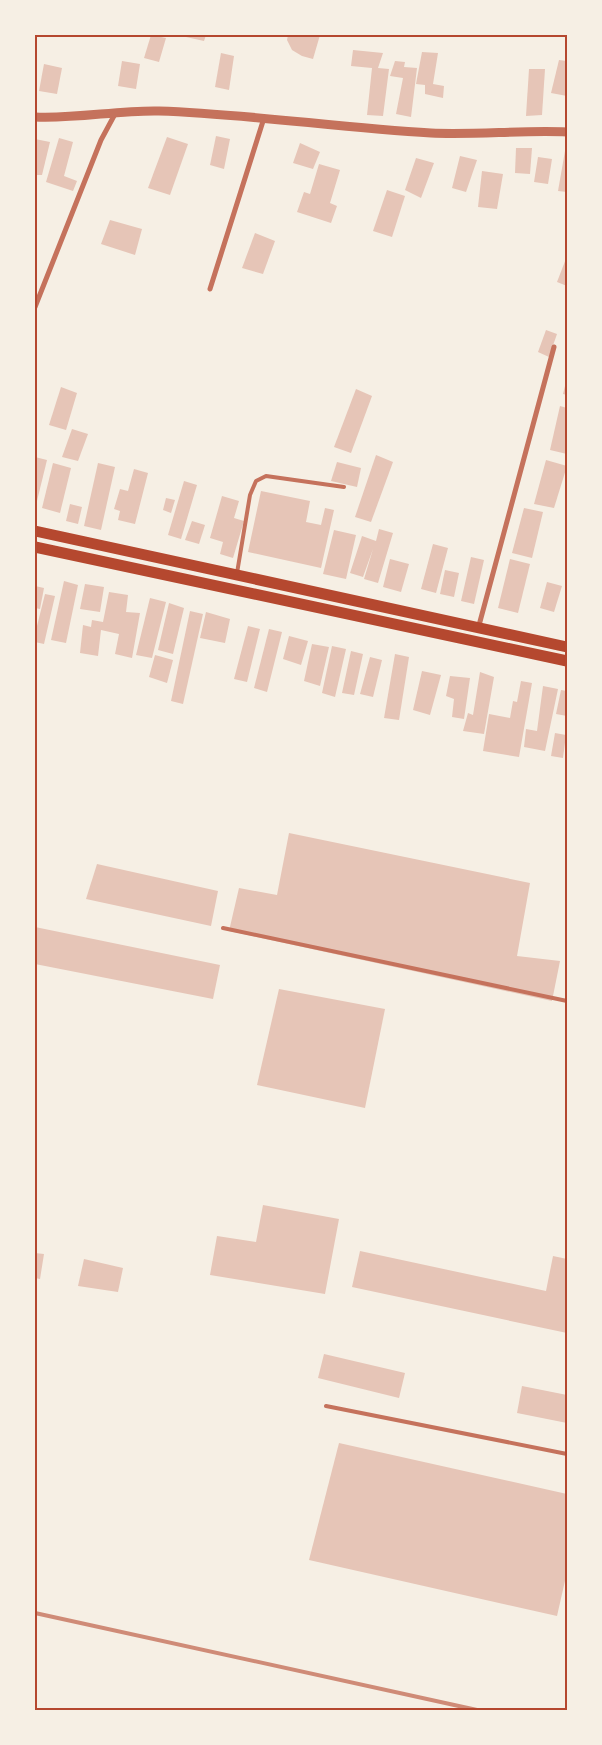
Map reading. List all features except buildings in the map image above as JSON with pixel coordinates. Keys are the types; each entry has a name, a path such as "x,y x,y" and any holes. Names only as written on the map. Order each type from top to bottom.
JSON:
{"main road":[{"path":"35,531 567,647"},
{"path":"35,547 567,661"}],"street":[{"path":"35,117 83,117 158,111 433,133 567,132"},
{"path":"35,307 101,140 115,114"},
{"path":"210,289 264,118"},
{"path":"478,629 554,347"}],"lane":[{"path":"236,575 250,495 256,481 266,476 344,487"},
{"path":"223,928 567,1001"},
{"path":"326,1406 567,1454"}],"railway":[{"path":"35,1613 477,1710"}]}
